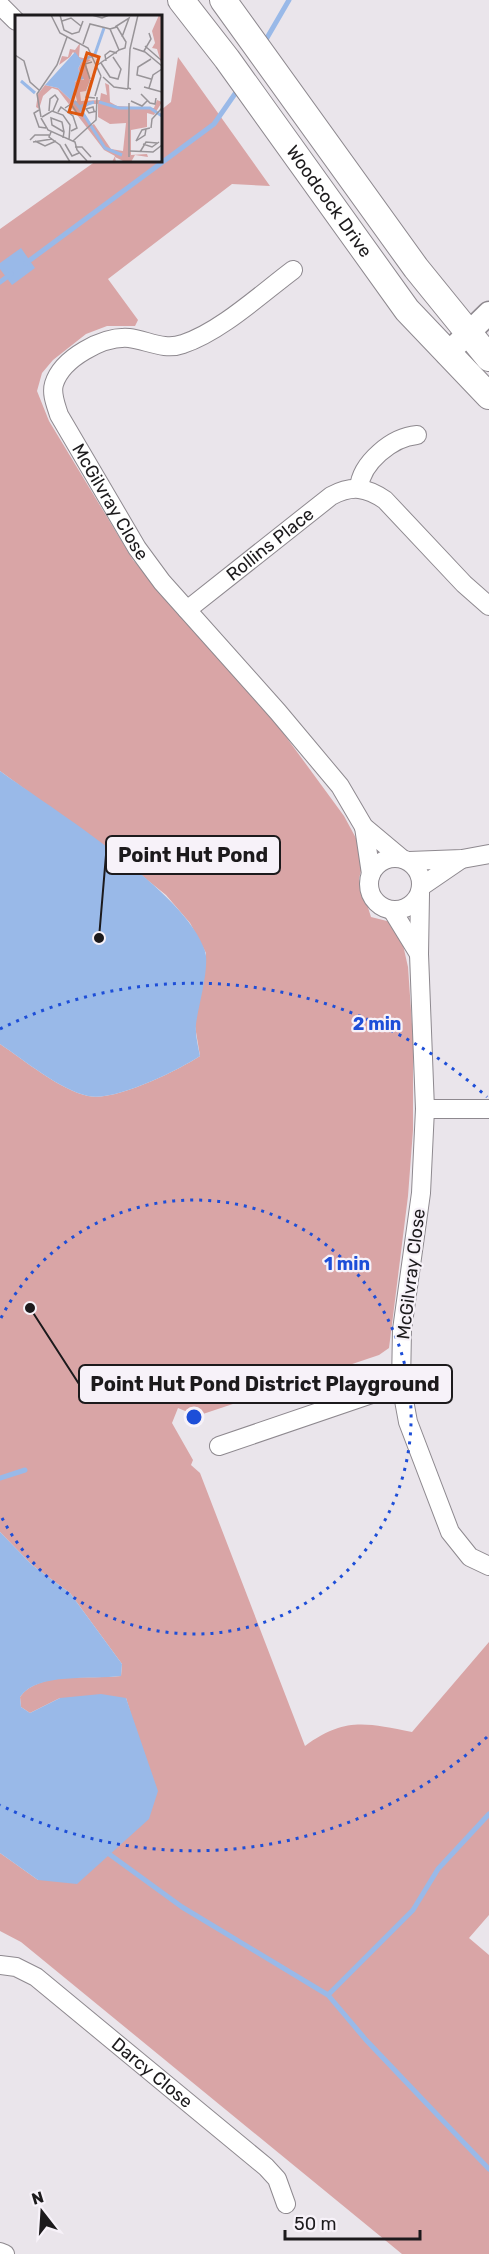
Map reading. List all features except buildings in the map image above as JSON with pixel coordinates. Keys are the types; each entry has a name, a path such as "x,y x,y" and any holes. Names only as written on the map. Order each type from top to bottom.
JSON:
{"main road":[{"name":"Woodcock Drive","path":"181,0 254,96 407,310 454,362 489,396"},
{"name":"Woodcock Drive","path":"223,0 481,345"}],"street":[{"path":"0,5 15,20"},
{"name":"McGilvray Close","path":"293,270 202,336 180,345 165,347 128,338 102,340 81,353 61,371 54,384 54,400 59,415 137,548 340,786 364,827 405,859"},
{"path":"454,362 481,345 489,313"},
{"path":"417,435 399,440 366,466 359,488 370,490 385,500 464,584 489,606"},
{"name":"Rollins Place","path":"188,610 331,496 344,489 359,488"},
{"name":"McGilvray Close","path":"364,827 371,874"},
{"path":"462,859 421,890 411,905 392,910 381,906 372,895 369,881 371,874 380,862 393,857 462,859 489,854"},
{"path":"405,859 419,871 421,890"},
{"name":"McGilvray Close","path":"421,890 419,954 425,1109 421,1193 402,1330 401,1384 408,1422 450,1532 470,1557 489,1566"},
{"name":"McGilvray Close","path":"392,910 419,954"},
{"path":"425,1109 489,1109"},
{"path":"219,1446 401,1384"},
{"name":"Darcy Close","path":"0,1965 15,1967 36,1977 266,2167 277,2179 286,2204"},
{"path":"0,2252 5,2254"}],"shaded area":[{"path":"178,57 270,186 232,184 108,279 138,320 135,326 107,326 86,334 53,360 42,373 37,391 49,421 133,560 270,715 344,816 357,840 363,862 359,879 371,917 391,922 401,936 408,967 413,1039 413,1130 408,1196 389,1348 379,1355 197,1416 178,1408 172,1423 193,1460 191,1465 200,1473 305,1746 332,1730 344,1726 381,1726 412,1732 489,1642 489,1915 469,1938 489,1955 489,2254 402,2254 21,1942 0,1931 0,1853 38,1880 136,1731 126,1698 60,1698 30,1713 21,1707 20,1697 40,1683 66,1678 121,1676 122,1664 70,1593 32,1565 0,1532 0,1044 54,1081 88,1096 99,1097 129,1090 161,1077 200,1056 195,1026 206,953 190,923 166,895 0,771 0,229 95,162 162,162 162,109 171,102"}],"water":[{"path":"21,248 35,268 12,285 0,269 0,263"},
{"path":"0,771 83,829 146,878 173,903 193,928 205,951 206,958 205,977 196,1024 200,1056 145,1084 99,1097 77,1093 66,1088 0,1044"},
{"path":"0,1532 32,1565 70,1593 122,1664 121,1676 52,1680 39,1684 28,1689 20,1697 21,1707 30,1713 60,1698 101,1694 126,1698 158,1791 149,1819 77,1884 38,1880 0,1853"}],"waterway":[{"path":"264,43 289,0"},
{"path":"26,263 214,124 239,88"},
{"path":"0,282 11,274"},
{"path":"0,1478 25,1470"},
{"path":"105,1851 182,1907 328,1995 413,1910 438,1869 489,1814"},
{"path":"328,1995 366,2040 489,2169"}],"place":[{"name":"Point Hut Pond","path":"99,938"},
{"name":"Point Hut Pond District Playground","path":"30,1308"}]}
